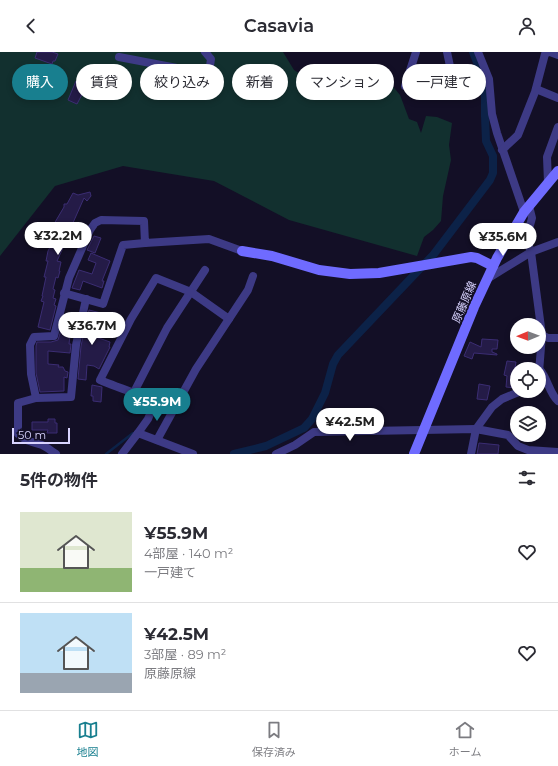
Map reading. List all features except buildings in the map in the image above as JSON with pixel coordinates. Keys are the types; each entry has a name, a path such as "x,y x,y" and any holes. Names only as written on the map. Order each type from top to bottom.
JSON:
{"main road":[{"name":"原藤原線","path":"414,454 486,279 527,209 558,171"},
{"path":"242,251 272,256 319,270 350,274 379,273 471,257 477,258 493,266"}],"street":[{"path":"119,57 203,73 210,66 211,60 205,52"},
{"path":"412,64 416,52"},
{"path":"447,52 449,64"},
{"path":"478,52 489,79 492,114 502,150 532,218 527,236 540,318"},
{"path":"502,150 518,135 536,89 545,54 549,52 558,55"},
{"path":"536,89 558,98"},
{"path":"548,182 547,157 558,127"},
{"path":"36,398 31,374 30,345 34,337 54,336 64,293 77,257 90,230 95,223 101,220 144,221 145,243"},
{"path":"64,293 103,304 123,245 209,239 242,251"},
{"path":"486,279 530,252 558,242"},
{"path":"134,392 167,328 205,270"},
{"path":"157,440 196,369 248,290 253,276"},
{"path":"175,408 100,380 131,319 156,278 191,292 229,319"},
{"path":"56,454 42,446 32,443 18,434 18,403 36,398 71,397 76,344 86,299"},
{"path":"546,337 558,338"},
{"path":"546,378 554,398 558,401"},
{"path":"471,454 476,429 492,408 502,399 510,396"},
{"path":"122,454 148,419 156,400"},
{"path":"276,454 295,445 314,432 476,429 508,435 518,450 558,452"},
{"path":"138,433 193,454"}],"green space":[{"path":"0,52 283,52 296,71 296,100 394,100 394,88 400,95 409,119 417,122 421,133 426,116 437,117 452,123 449,145 451,160 443,196 441,221 424,237 417,256 289,220 214,181 123,166 55,186 0,256"}],"waterway":[{"path":"234,454 266,446 304,428 312,419 325,393 333,364 338,355 434,254 490,180 493,173 493,156 486,141 485,83 473,52"},
{"path":"106,454 133,433"}]}
